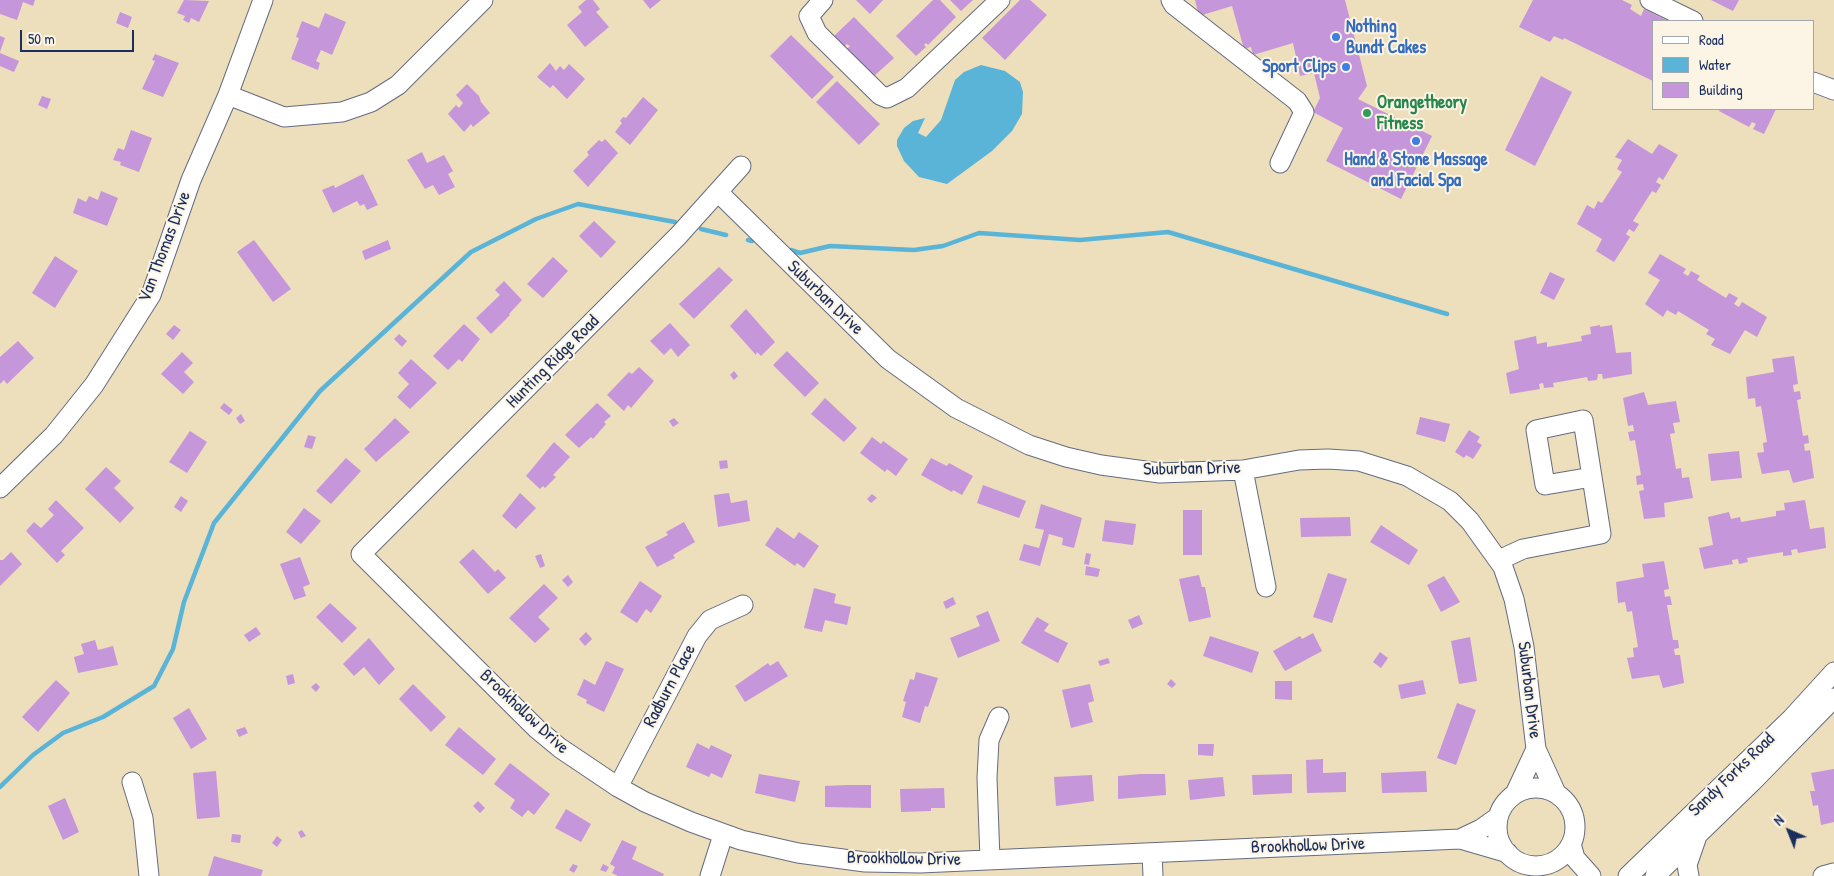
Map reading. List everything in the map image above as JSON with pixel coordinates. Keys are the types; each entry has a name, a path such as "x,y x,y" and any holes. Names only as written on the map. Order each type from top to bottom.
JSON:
{"street":[{"name":"Van Thomas Drive","path":"0,488 54,435 94,385 151,295 191,180 228,95 263,0"},
{"path":"228,95 284,117 342,112 371,102 398,85 483,0"},
{"path":"823,0 809,16 817,33 880,95 887,98 907,88 1000,0"},
{"path":"1171,0 1174,5 1297,101 1304,112 1280,163"},
{"path":"1650,0 1691,20"},
{"path":"1814,84 1834,90"},
{"name":"Hunting Ridge Road","path":"361,554 719,193 741,166"},
{"name":"Suburban Drive","path":"719,193 888,359 956,408 993,429 1038,448 1101,465 1160,473 1243,470 1299,460 1328,458 1359,461 1407,476 1450,501 1470,521 1499,560 1514,599 1524,646 1536,749 1556,792 1572,810 1575,827 1571,844"},
{"path":"1243,470 1266,587"},
{"path":"1499,560 1523,549 1601,534 1592,477"},
{"name":"Brookhollow Drive","path":"361,554 538,729 560,748 646,802 723,835 798,853 865,862 920,863 990,858 1152,853 1460,839 1508,854 1515,860 1543,869"},
{"name":"Radburn Place","path":"618,786 697,636 710,620 743,605"},
{"name":"Sandy Forks Road","path":"1628,876 1792,718 1834,672"},
{"name":"Sandy Forks Road","path":"1656,876 1834,698"},
{"path":"990,858 987,778 989,740 999,717"},
{"name":"Suburban Drive","path":"1519,791 1536,749"},
{"path":"132,782 143,818 149,876"},
{"path":"1519,791 1545,788 1556,792"},
{"name":"Brookhollow Drive","path":"1460,839 1481,829 1498,817 1507,800 1519,791"},
{"path":"1498,817 1498,836 1508,854"},
{"path":"710,876 723,835"},
{"path":"1689,876 1687,866 1697,835"},
{"path":"1543,869 1560,857 1571,844"},
{"path":"1571,844 1575,858 1591,876"},
{"path":"1152,853 1152,876"},
{"path":"1823,876 1834,873"}],"water":[{"path":"981,65 1005,71 1020,82 1023,92 1022,114 1012,131 992,151 947,184 919,177 904,161 897,146 897,140 904,128 913,121 925,118 918,133 926,137 941,120 955,80 964,72"}],"building":[{"path":"0,0 35,0 33,6 23,2 17,20 0,14"},
{"path":"184,0 209,1 199,22 191,18 189,23 183,20 185,16 177,13"},
{"path":"586,0 593,0 600,9 596,12 609,27 585,47 567,25 582,12 578,7"},
{"path":"643,0 661,0 650,9"},
{"path":"856,0 883,0 870,14"},
{"path":"933,0 940,0 956,17 928,45 926,43 924,45 926,47 916,56 896,36"},
{"path":"950,0 973,0 961,11"},
{"path":"1020,0 1030,0 1047,15 1005,60 982,38"},
{"path":"1195,0 1345,0 1367,86 1358,99 1432,136 1401,199 1326,161 1343,128 1313,112 1320,98 1314,73 1300,76 1293,43 1253,55 1251,47 1244,49 1232,6 1199,16"},
{"path":"1533,0 1622,0 1632,5 1630,9 1641,16 1644,9 1666,20 1652,20 1652,81 1564,38 1563,40 1554,36 1550,42 1519,27"},
{"path":"1711,0 1739,0 1733,11"},
{"path":"120,12 132,17 128,28 116,23"},
{"path":"325,13 346,22 332,55 321,50 316,61 320,63 318,70 291,59 299,38 296,37 302,21 319,28"},
{"path":"854,17 894,58 873,77 847,49 850,46 847,44 844,47 834,36"},
{"path":"791,35 834,77 812,99 770,56"},
{"path":"0,36 5,38 0,52"},
{"path":"0,53 19,61 14,72 0,66"},
{"path":"155,54 179,63 163,97 142,89 155,61 152,60"},
{"path":"550,63 556,71 560,66 564,70 569,64 585,79 567,99 553,85 550,88 537,77"},
{"path":"1541,76 1572,92 1535,166 1505,150"},
{"path":"837,81 880,124 859,145 816,102"},
{"path":"467,84 479,96 481,102 490,113 473,127 471,124 464,132 448,114 456,105 459,108 463,103 456,95"},
{"path":"42,96 51,99 47,109 38,105"},
{"path":"643,97 658,110 630,145 615,132 622,123 620,121 623,117 626,118"},
{"path":"1776,110 1764,134 1753,129 1756,124 1752,122 1749,127 1719,111"},
{"path":"131,130 152,138 139,172 120,165 121,162 113,160 118,148 124,150"},
{"path":"605,139 618,153 588,187 573,171 589,155 587,152 599,140 602,142"},
{"path":"1628,139 1652,154 1659,144 1678,155 1663,180 1659,177 1656,182 1661,185 1656,193 1652,191 1633,221 1639,224 1634,232 1629,229 1626,234 1630,237 1614,262 1596,251 1602,239 1577,224 1587,205 1594,209 1598,201 1602,203 1622,172 1617,169 1622,160 1615,157"},
{"path":"422,152 427,163 444,155 453,171 448,174 455,187 439,195 433,185 425,189 407,160"},
{"path":"363,174 378,205 367,210 364,204 360,206 357,201 333,213 322,190 334,185 335,188"},
{"path":"101,191 118,198 107,226 73,213 78,198 86,202 89,196 98,200"},
{"path":"594,221 616,242 601,258 579,236"},
{"path":"254,240 291,289 273,302 237,252"},
{"path":"388,240 391,249 365,260 362,251"},
{"path":"1660,254 1686,269 1683,273 1688,276 1691,271 1700,276 1697,280 1726,298 1729,293 1738,298 1734,304 1739,307 1742,302 1767,317 1757,337 1745,330 1730,354 1711,345 1715,339 1706,334 1709,330 1678,311 1676,315 1667,310 1663,317 1645,304 1660,280 1648,273"},
{"path":"55,256 78,271 55,308 32,293"},
{"path":"553,257 568,271 543,298 527,284"},
{"path":"719,267 733,280 694,319 679,304"},
{"path":"1550,272 1565,279 1554,300 1540,293"},
{"path":"504,281 522,300 491,334 476,318 500,295 495,290"},
{"path":"746,309 775,342 761,356 757,352 756,355 730,326"},
{"path":"670,323 690,345 678,357 671,348 664,355 650,341"},
{"path":"464,324 480,339 462,362 459,359 448,370 433,356"},
{"path":"174,325 181,330 173,340 166,334"},
{"path":"1600,325 1600,327 1612,325 1616,353 1631,352 1632,374 1603,379 1602,374 1598,374 1597,380 1588,381 1587,377 1553,383 1554,387 1544,388 1543,383 1539,384 1540,389 1510,394 1506,373 1519,369 1514,341 1536,336 1537,344 1547,342 1547,347 1582,341 1581,336 1591,334 1590,327"},
{"path":"399,334 407,341 402,347 394,339"},
{"path":"18,341 34,358 7,384 4,380 0,384 0,357"},
{"path":"787,351 819,383 805,397 773,365"},
{"path":"182,352 193,363 184,372 194,382 183,394 161,374"},
{"path":"1794,356 1798,384 1793,385 1794,392 1800,391 1801,399 1797,400 1803,436 1808,435 1809,443 1804,444 1805,451 1810,450 1814,478 1793,483 1789,470 1762,474 1757,453 1764,452 1763,443 1767,442 1761,406 1756,407 1755,398 1748,399 1746,377 1774,372 1772,359"},
{"path":"411,359 437,383 410,409 397,397 409,384 398,373"},
{"path":"639,367 654,381 631,408 628,405 624,411 607,395 629,372 632,374"},
{"path":"734,371 738,376 734,380 730,375"},
{"path":"1644,392 1648,405 1676,401 1680,422 1673,423 1675,433 1670,434 1676,469 1681,468 1682,478 1689,477 1693,498 1664,503 1665,517 1644,519 1639,491 1644,490 1643,484 1637,485 1636,476 1641,475 1635,440 1630,441 1628,432 1634,431 1633,425 1628,426 1623,398"},
{"path":"825,398 857,428 844,442 811,414"},
{"path":"224,403 233,410 229,415 220,408"},
{"path":"597,403 611,416 604,422 606,424 593,439 591,437 579,448 565,435"},
{"path":"241,414 245,421 240,424 236,418"},
{"path":"1420,417 1450,424 1445,442 1416,434"},
{"path":"395,418 410,432 376,462 364,449"},
{"path":"674,418 679,423 673,427 669,421"},
{"path":"1469,430 1480,437 1477,442 1482,445 1473,459 1466,455 1464,458 1455,452"},
{"path":"190,431 207,442 187,473 169,462"},
{"path":"308,435 316,437 312,449 304,447"},
{"path":"872,437 881,444 883,441 908,459 896,476 887,469 885,472 860,453"},
{"path":"554,442 570,457 553,475 556,477 545,488 543,486 540,489 526,476"},
{"path":"1739,451 1742,478 1711,481 1708,454"},
{"path":"346,458 361,471 331,504 316,491"},
{"path":"931,458 947,466 949,463 973,476 962,495 953,490 952,492 921,475"},
{"path":"727,460 728,468 720,469 719,461"},
{"path":"106,467 121,481 114,488 134,508 120,523 85,489"},
{"path":"983,485 1026,501 1019,518 977,503"},
{"path":"520,493 536,508 516,529 502,516"},
{"path":"729,493 731,503 747,500 750,521 718,527 714,495"},
{"path":"872,494 877,498 871,503 867,499"},
{"path":"181,496 188,501 181,512 174,507"},
{"path":"56,500 84,528 61,551 65,555 57,563 26,531 34,522 41,528 54,515 48,509"},
{"path":"1805,500 1810,529 1824,527 1826,548 1798,553 1797,549 1791,550 1792,555 1783,556 1783,552 1747,558 1748,562 1739,564 1738,559 1732,560 1733,564 1704,569 1699,548 1713,545 1708,517 1729,512 1731,519 1740,517 1741,522 1776,516 1776,511 1785,510 1784,503"},
{"path":"1041,504 1082,518 1074,548 1062,545 1063,538 1049,534 1040,566 1019,560 1024,544 1039,548 1044,530 1035,528"},
{"path":"304,508 321,521 301,544 286,532"},
{"path":"1183,510 1202,510 1202,555 1183,555"},
{"path":"1350,517 1351,536 1301,537 1300,518"},
{"path":"1105,520 1136,524 1133,545 1102,541"},
{"path":"684,522 695,542 673,555 675,558 657,567 645,547 668,535 666,532"},
{"path":"1381,525 1418,550 1409,565 1370,542"},
{"path":"777,527 794,539 799,532 819,546 804,568 797,563 795,566 765,545"},
{"path":"473,549 495,572 498,569 506,578 488,594 459,562"},
{"path":"11,552 22,564 0,586 0,560 3,560"},
{"path":"1086,553 1091,554 1089,565 1084,564"},
{"path":"541,554 545,566 540,568 535,556"},
{"path":"300,557 310,584 303,587 306,596 294,600 280,564"},
{"path":"1664,561 1669,589 1664,590 1665,597 1670,596 1672,605 1667,605 1673,640 1678,640 1679,648 1674,649 1675,655 1680,655 1684,683 1663,688 1659,675 1632,679 1627,658 1634,657 1633,648 1638,647 1632,611 1627,612 1625,602 1618,603 1616,582 1644,577 1642,564"},
{"path":"1086,566 1100,569 1098,577 1085,575"},
{"path":"1328,573 1347,579 1332,623 1313,617"},
{"path":"568,575 573,582 568,587 562,580"},
{"path":"1199,575 1202,587 1205,587 1211,617 1189,622 1179,579"},
{"path":"1444,576 1460,602 1441,612 1427,585"},
{"path":"640,581 662,596 651,613 646,609 637,623 620,612"},
{"path":"544,584 558,598 538,617 550,629 535,643 509,618"},
{"path":"814,588 836,594 834,603 851,607 847,625 825,620 822,632 804,628"},
{"path":"953,597 956,604 946,609 943,602"},
{"path":"330,603 357,628 342,643 316,617"},
{"path":"988,611 1000,641 958,658 950,638 980,626 976,616"},
{"path":"1139,615 1143,624 1132,629 1128,620"},
{"path":"1037,617 1049,624 1044,631 1068,643 1058,663 1021,643"},
{"path":"256,627 261,634 249,642 244,635"},
{"path":"586,632 592,639 585,646 579,639"},
{"path":"1313,633 1322,651 1285,671 1273,651 1300,636 1302,639"},
{"path":"1210,636 1259,652 1252,673 1203,656"},
{"path":"1470,637 1477,681 1459,684 1451,641"},
{"path":"369,638 395,669 379,685 364,667 354,676 343,664"},
{"path":"95,640 98,650 113,646 118,665 78,673 74,657 84,654 81,644"},
{"path":"1380,652 1388,658 1381,668 1373,662"},
{"path":"1108,658 1110,663 1100,666 1098,661"},
{"path":"606,661 624,669 604,712 586,703 587,700 577,695 584,679 595,685"},
{"path":"778,661 788,676 745,702 735,686 768,663 770,666"},
{"path":"916,672 938,678 928,707 925,706 920,723 902,717 906,702 903,701 910,679 914,680"},
{"path":"293,674 295,683 288,685 286,676"},
{"path":"1171,679 1176,684 1172,688 1167,684"},
{"path":"56,680 70,693 38,732 22,717"},
{"path":"1423,680 1426,694 1401,699 1398,685"},
{"path":"1275,681 1292,681 1292,700 1275,699"},
{"path":"316,683 320,687 316,692 311,687"},
{"path":"413,684 446,717 431,732 399,699"},
{"path":"1090,684 1094,701 1088,703 1093,722 1071,728 1062,690"},
{"path":"1457,703 1476,710 1456,765 1437,758"},
{"path":"189,708 207,739 191,749 173,718"},
{"path":"245,727 248,733 239,737 236,730"},
{"path":"459,727 496,759 483,775 445,745"},
{"path":"697,743 709,749 711,745 732,755 722,778 711,773 709,777 686,767"},
{"path":"1198,744 1214,744 1213,756 1198,755"},
{"path":"1323,759 1323,773 1346,772 1346,792 1307,793 1306,760"},
{"path":"510,763 550,794 534,815 528,810 522,817 510,808 515,800 494,784"},
{"path":"1834,769 1834,822 1821,825 1818,805 1813,806 1810,791 1815,791 1811,773"},
{"path":"216,771 220,817 197,819 193,773"},
{"path":"1426,771 1427,792 1382,793 1381,773"},
{"path":"759,774 800,781 795,802 755,793"},
{"path":"1165,774 1166,795 1118,799 1118,776"},
{"path":"1292,774 1292,793 1253,795 1252,775"},
{"path":"1092,775 1094,801 1056,806 1054,777"},
{"path":"1223,777 1225,796 1190,800 1188,780"},
{"path":"871,785 871,808 825,807 825,786"},
{"path":"944,788 945,808 931,808 931,811 901,812 900,789"},
{"path":"65,798 79,832 63,840 48,806"},
{"path":"478,801 485,808 480,813 473,806"},
{"path":"566,809 591,824 581,842 555,828"},
{"path":"302,830 306,836 301,838 298,832"},
{"path":"232,834 241,835 240,843 231,842"},
{"path":"277,836 282,840 277,847 272,843"},
{"path":"622,840 637,847 632,859 664,874 663,876 618,876 612,873 615,867 610,864"},
{"path":"214,856 263,870 261,876 208,876"},
{"path":"573,864 578,866 574,873 569,870"},
{"path":"603,864 609,867 606,872 600,870"}],"waterway":[{"path":"0,787 33,755 63,733 103,717 154,686 173,649 184,602 214,523 320,391 471,252 536,219 578,204 675,222"},
{"path":"701,229 726,235"},
{"path":"791,250 800,253 830,246 914,250 943,246 979,233 1080,240 1168,232 1447,314"},
{"path":"748,240 752,241"}],"place":[{"name":"Nothing Bundt Cakes","path":"1336,37"},
{"name":"Sport Clips","path":"1346,67"},
{"name":"Orangetheory Fitness","path":"1367,113"},
{"name":"Hand & Stone Massage and Facial Spa","path":"1416,141"}]}
